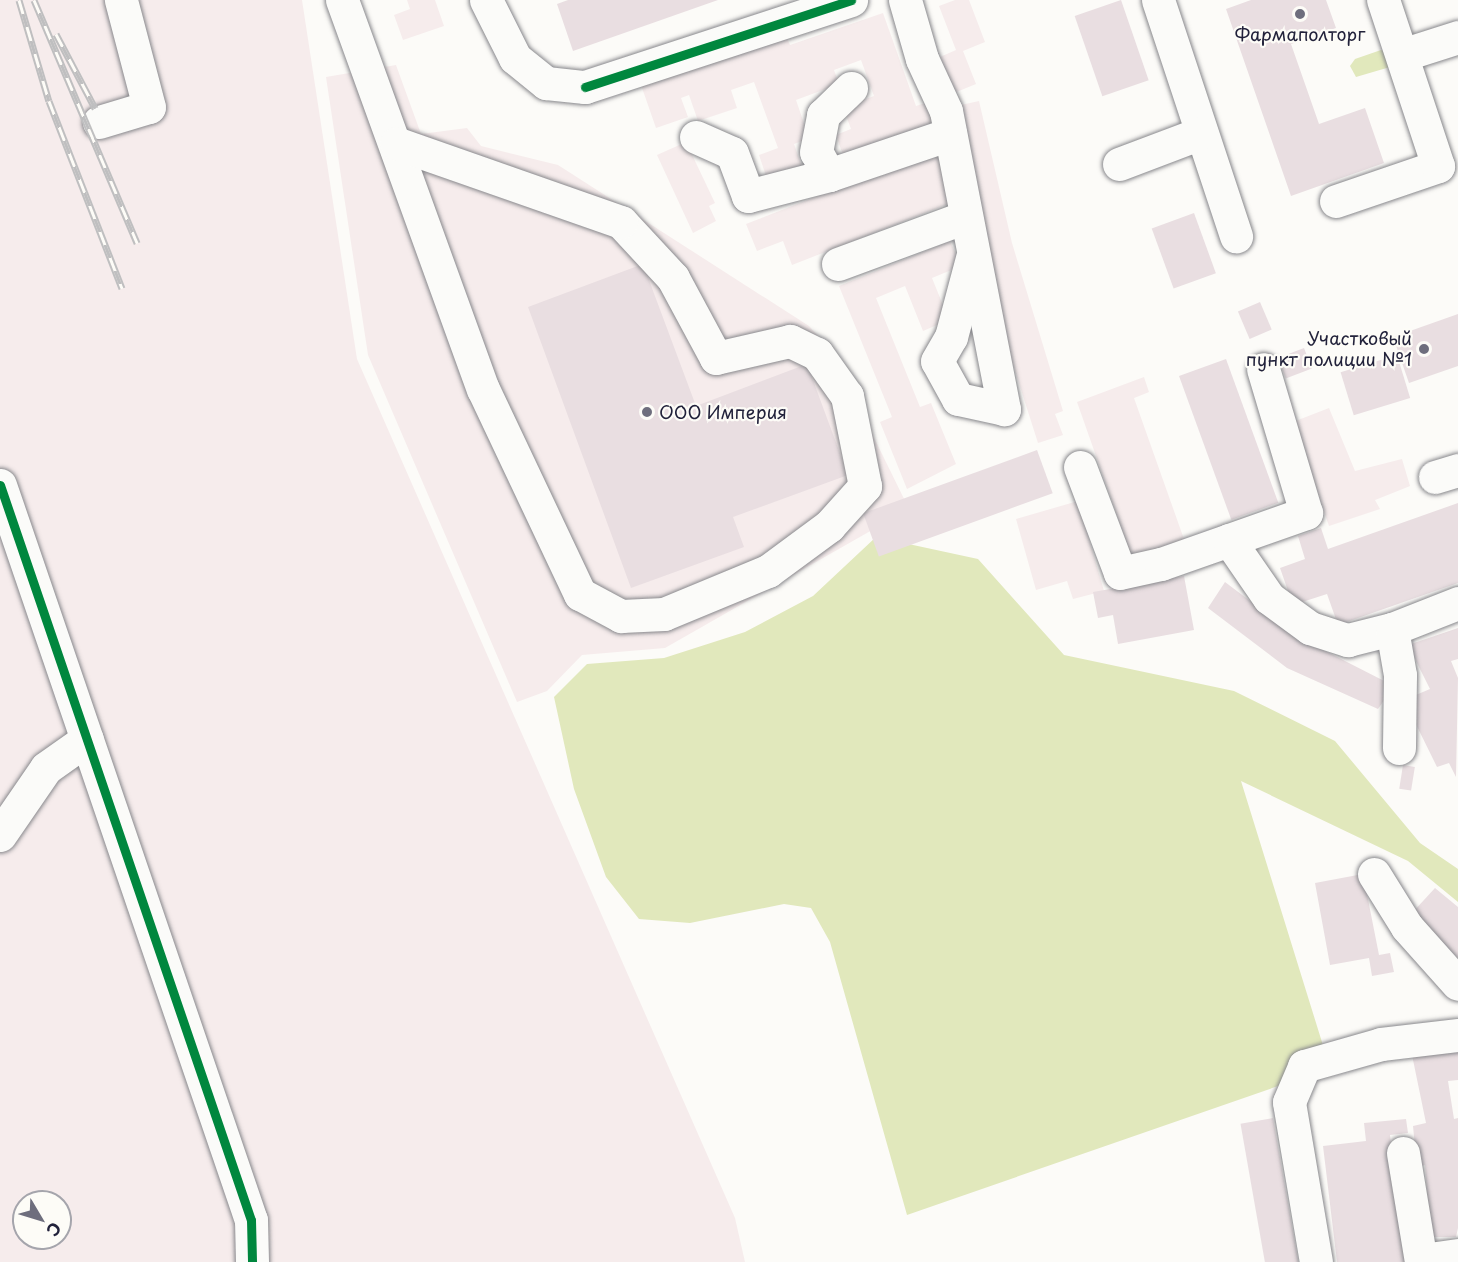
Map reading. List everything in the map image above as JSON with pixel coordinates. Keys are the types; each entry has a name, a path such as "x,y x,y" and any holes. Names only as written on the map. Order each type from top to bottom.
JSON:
{"street":[{"path":"99,122 149,107 121,0"},
{"path":"342,0 396,143 483,389 580,594 621,616 664,614 768,571 829,526 865,486 847,396 817,354 790,341 716,358 673,278 621,222 396,143"},
{"path":"486,0 515,58 546,83 585,87 851,0"},
{"path":"905,0 922,59 946,111 972,258"},
{"path":"1158,0 1236,236"},
{"path":"1336,201 1438,166 1383,0"},
{"path":"1402,55 1458,37"},
{"path":"829,175 816,152 823,115 851,88"},
{"path":"1119,164 1201,133"},
{"path":"696,137 732,153 748,196 829,175 950,134"},
{"path":"838,264 965,217"},
{"path":"1080,467 1120,573 1229,540 1306,513 1263,369"},
{"path":"0,485 251,1220 252,1262"},
{"path":"1229,540 1269,598 1310,628 1348,640 1392,629 1458,603"},
{"path":"1392,629 1400,675 1399,748"},
{"path":"0,835 46,768 87,739"},
{"path":"1374,874 1407,927 1458,984"},
{"path":"1316,1262 1289,1102 1304,1066 1381,1044 1458,1035"},
{"path":"1403,1153 1422,1261 1458,1255"}],"shaded area":[{"path":"0,0 302,0 357,359 735,1218 745,1262 0,1262"},
{"path":"407,0 435,0 444,26 403,40 394,15 410,9"},
{"path":"955,0 969,0 985,42 963,51 976,84 954,93 940,57 956,50 939,6"},
{"path":"883,13 916,106 935,100 944,126 845,161 836,135 851,129 843,107 874,96 861,60 834,70 839,84 796,100 809,138 794,144 804,173 769,185 759,155 778,148 754,82 731,90 737,108 698,121 689,95 681,98 688,117 656,128 641,85 785,34 790,45"},
{"path":"396,65 421,134 467,128 481,146 558,165 809,326 831,350 909,509 665,648 582,655 547,691 517,702 368,355 326,77"},
{"path":"979,101 1012,243 1063,411 1055,414 1063,435 1038,443 981,264 952,107"},
{"path":"686,142 715,203 709,206 716,221 693,233 657,155"},
{"path":"938,149 953,202 792,265 783,241 757,251 746,224"},
{"path":"950,241 961,266 932,278 949,320 923,331 905,286 876,298 920,407 931,403 956,464 907,489 880,422 892,417 839,286"},
{"path":"1144,377 1149,392 1134,398 1185,542 1133,561 1077,402"},
{"path":"1329,408 1355,471 1402,459 1410,486 1375,500 1380,509 1329,526 1293,422"},
{"path":"1078,501 1104,591 1073,599 1067,581 1036,590 1016,519"}],"green space":[{"path":"1381,50 1386,51 1390,67 1356,77 1350,66 1355,59"},
{"path":"876,537 978,559 1064,655 1234,691 1335,741 1420,843 1458,869 1458,902 1408,861 1241,781 1330,1068 907,1215 830,942 811,908 784,904 690,923 639,919 606,877 574,789 554,697 587,664 664,658 745,632 813,596"}],"building":[{"path":"568,0 718,0 573,51 557,4"},
{"path":"1121,0 1149,80 1102,96 1075,16"},
{"path":"1251,0 1326,0 1336,28 1291,44 1319,124 1365,108 1384,163 1291,196 1226,9"},
{"path":"1194,213 1216,273 1174,289 1152,228"},
{"path":"643,264 696,406 807,364 848,475 733,517 744,547 631,588 528,307"},
{"path":"1260,302 1272,330 1250,339 1238,311"},
{"path":"1458,314 1458,366 1409,383 1393,337"},
{"path":"1304,348 1312,369 1286,379 1278,358"},
{"path":"1397,355 1410,398 1354,415 1341,372"},
{"path":"1226,359 1278,503 1231,520 1179,376"},
{"path":"1037,450 1053,493 879,556 863,513"},
{"path":"1458,503 1458,583 1338,625 1327,594 1293,605 1280,568 1305,559 1298,536 1321,528 1328,549"},
{"path":"1184,576 1194,630 1118,644 1113,615 1098,618 1093,592"},
{"path":"1225,582 1298,637 1394,686 1378,709 1287,668 1208,608"},
{"path":"1458,628 1458,659 1451,661 1458,678 1456,777 1449,763 1437,767 1404,700 1430,689 1408,645"},
{"path":"1403,765 1415,767 1411,791 1399,789"},
{"path":"1363,874 1379,955 1390,953 1394,972 1372,976 1369,958 1330,965 1315,883"},
{"path":"1435,888 1458,907 1458,958 1412,913"},
{"path":"1458,1050 1458,1080 1448,1081 1454,1119 1458,1118 1458,1228 1456,1237 1430,1237 1425,1165 1417,1167 1413,1126 1426,1123 1412,1055"},
{"path":"1273,1118 1298,1262 1265,1262 1241,1124"},
{"path":"1406,1119 1408,1133 1390,1135 1405,1262 1337,1262 1323,1146 1366,1141 1364,1123"}],"railway":[{"path":"19,0 49,101 122,288"},
{"path":"34,0 137,243"},
{"path":"56,34 95,108"}],"cycle path":[{"path":"585,87 851,0"},
{"path":"0,485 251,1220 252,1262"}],"place":[{"name":"Фармаполторг","path":"1300,14"},
{"name":"Участковый пункт полиции №1","path":"1424,349"},
{"name":"ООО Империя","path":"647,412"}]}
